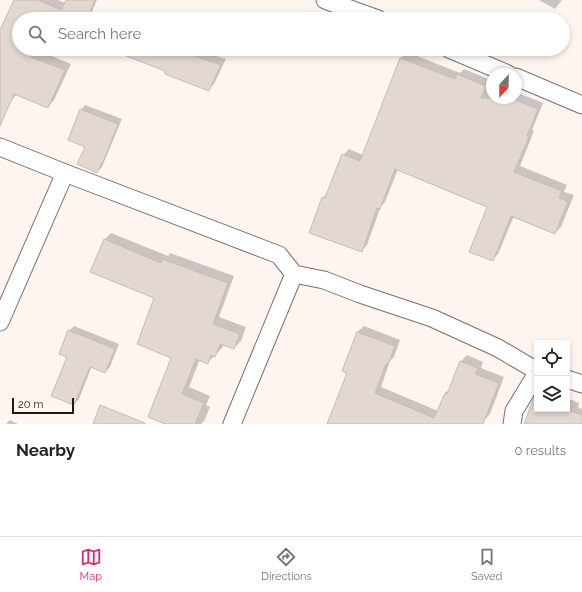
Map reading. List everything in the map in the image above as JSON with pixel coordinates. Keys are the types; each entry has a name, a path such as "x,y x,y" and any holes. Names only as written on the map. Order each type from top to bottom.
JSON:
{"street":[{"path":"325,0 358,12"},
{"path":"466,56 494,68"},
{"path":"522,80 582,105"},
{"path":"0,147 279,255 294,274 324,280 360,294 432,318 498,348 534,370"},
{"path":"0,322 65,173"},
{"path":"232,424 294,274"},
{"path":"512,424 514,411 535,376"},
{"path":"570,380 582,384"}],"building":[{"path":"14,0 38,0 61,10 66,0 95,0 90,12 12,12 12,56 32,56 65,70 48,108 14,94 0,126 0,30"},
{"path":"126,56 195,56 221,65 209,91 165,74 165,71"},
{"path":"400,58 455,79 457,74 486,86 481,98 486,98 486,104 522,104 522,102 538,109 527,136 529,137 514,172 562,191 559,198 568,201 555,234 511,216 493,261 469,252 487,207 395,169 380,209 377,208 362,252 309,233 322,197 325,198 342,154 360,161"},
{"path":"80,109 118,124 97,173 77,164 85,147 68,140"},
{"path":"104,239 161,263 162,259 228,283 213,324 240,334 234,349 220,344 215,357 211,355 208,364 196,359 182,394 204,403 195,424 165,424 148,417 171,358 137,344 154,298 90,272"},
{"path":"68,330 115,349 105,373 90,367 74,405 51,396 67,357 59,354"},
{"path":"357,332 395,346 388,364 386,364 375,393 434,418 445,393 447,394 460,361 478,368 475,374 499,383 483,424 327,424 347,373 342,371"},
{"path":"534,397 534,412 570,412 570,411 582,415 582,424 524,424"},
{"path":"100,405 145,423 145,424 93,424"}]}
